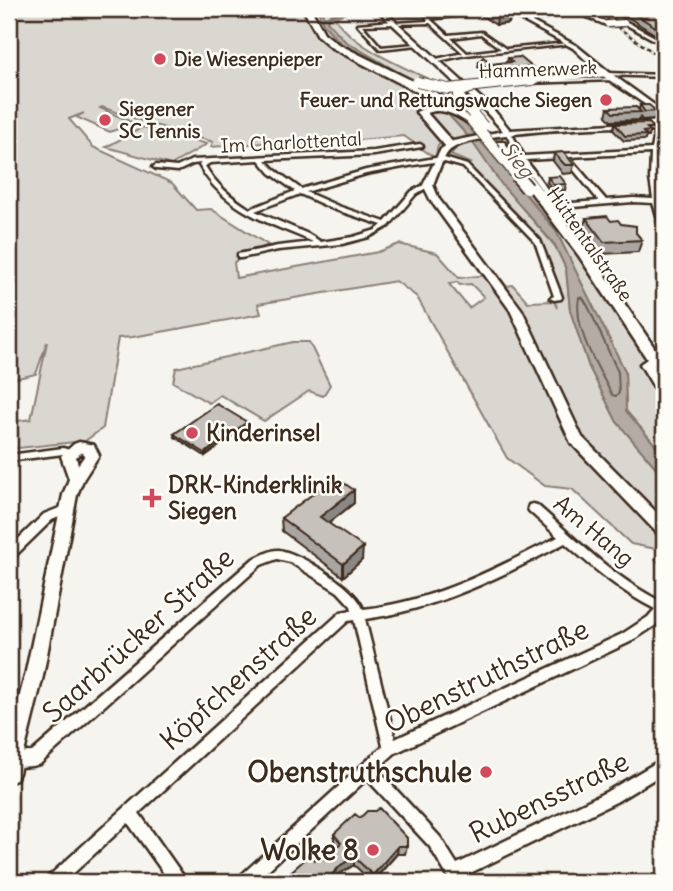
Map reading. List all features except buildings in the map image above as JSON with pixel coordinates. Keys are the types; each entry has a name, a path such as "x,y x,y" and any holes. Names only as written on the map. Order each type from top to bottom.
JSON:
{"highway":[{"name":"Hüttentalstraße","path":"310,9 326,33 340,45 441,99 473,119 500,145 584,254 664,373"},
{"path":"414,83 444,89 565,78 610,77"},
{"path":"414,83 428,98 421,111 422,116 450,145"},
{"path":"473,119 458,96 461,92 475,87"},
{"path":"425,107 446,108 473,119"},
{"name":"Hüttentalstraße","path":"473,119 575,255 664,390"}],"street":[{"path":"505,9 566,42 664,115"},
{"path":"428,21 430,17 505,9 517,10 528,22"},
{"path":"542,9 575,10 608,24 624,22"},
{"path":"608,9 624,22 664,44"},
{"path":"380,10 495,115 563,215"},
{"path":"416,45 380,48 359,24 428,21 466,54"},
{"path":"446,37 482,33 505,50"},
{"path":"434,61 466,54 566,42"},
{"name":"Hammerwerk","path":"463,87 523,80 527,83 664,76"},
{"path":"241,256 354,239 387,225 416,190 428,185 450,145 508,132 660,123 653,151 652,184 654,201 664,228"},
{"name":"Im Charlottental","path":"156,167 178,169 191,162 374,153 420,146"},
{"path":"523,158 653,151"},
{"name":"Im Charlottental","path":"351,168 374,153"},
{"path":"564,155 604,202"},
{"path":"260,158 274,174 298,191 387,225"},
{"path":"250,211 351,168 441,159 465,166 538,241 558,297 554,298"},
{"path":"209,162 202,165 206,174 221,190 250,211 318,243"},
{"path":"428,185 434,199 520,317 576,440 664,530"},
{"path":"556,206 604,202 664,202"},
{"path":"9,458 62,451 70,453 83,447 93,453 76,479 67,509 32,687 11,767"},
{"path":"70,453 76,479"},
{"name":"Am Hang","path":"533,508 599,566 664,608"},
{"path":"9,555 48,517 67,509"},
{"name":"Köpfchenstraße","path":"53,882 345,616 379,612 454,590 512,566 567,537"},
{"name":"Saarbrücker Straße","path":"11,767 35,758 264,557 276,554 293,558 351,597 358,614"},
{"name":"Obenstruthstraße","path":"244,882 390,748 626,638 652,621 664,608"},
{"path":"358,614 390,748"},
{"name":"Rubensstraße","path":"457,877 611,797 664,765"},
{"path":"367,769 435,842 457,877"},
{"path":"130,813 179,882"}],"shaded area":[{"path":"9,9 351,9 342,12 351,12 335,18 344,29 384,58 444,86 436,101 472,141 438,145 435,158 404,136 335,142 334,139 322,140 322,143 211,147 213,142 102,107 100,108 134,123 110,132 76,117 84,113 69,119 93,147 172,183 196,210 211,209 268,245 234,262 236,278 378,252 399,244 437,253 459,278 498,274 506,286 513,285 528,302 554,301 557,308 554,298 558,297 542,246 465,166 471,163 450,155 459,145 473,143 502,185 555,246 566,269 570,310 589,367 617,422 664,477 664,566 655,560 661,550 631,544 572,489 545,486 507,458 417,297 396,281 258,304 261,314 118,338 103,428 85,441 9,449 9,422 31,419 47,342 36,374 9,380","holes":["457,282 460,285 471,284 484,297 469,308 449,284"]},
{"path":"432,9 419,11 424,17 374,11"},
{"path":"143,127 207,144 171,165 106,147"},
{"path":"499,135 556,209 664,365 664,455 626,411 625,371 556,231 482,139"},
{"path":"293,342 309,342 330,385 323,396 309,391 264,421 220,395 209,403 173,382 176,368"}],"water":[{"path":"317,9 321,9 324,17 347,9 426,9 347,11 329,17 327,21 345,41 422,86 461,118 556,231 625,371 626,411 664,455 664,477 617,422 589,367 570,310 566,269 555,245 502,185 469,137 436,101 371,58 340,43 324,25"}],"railway":[{"path":"592,9 664,60"}],"place":[{"name":"Die Wiesenpieper","path":"160,59"},
{"name":"Feuer- und Rettungswache Siegen","path":"606,100"},
{"name":"Siegener SC Tennis","path":"105,120"},
{"name":"Kinderinsel","path":"192,433"},
{"name":"DRK-Kinderklinik Siegen","path":"152,498"},
{"name":"Obenstruthschule","path":"486,772"},
{"name":"Wolke 8","path":"373,850"}],"water label":[{"name":"Sieg","path":"517,160"}]}
